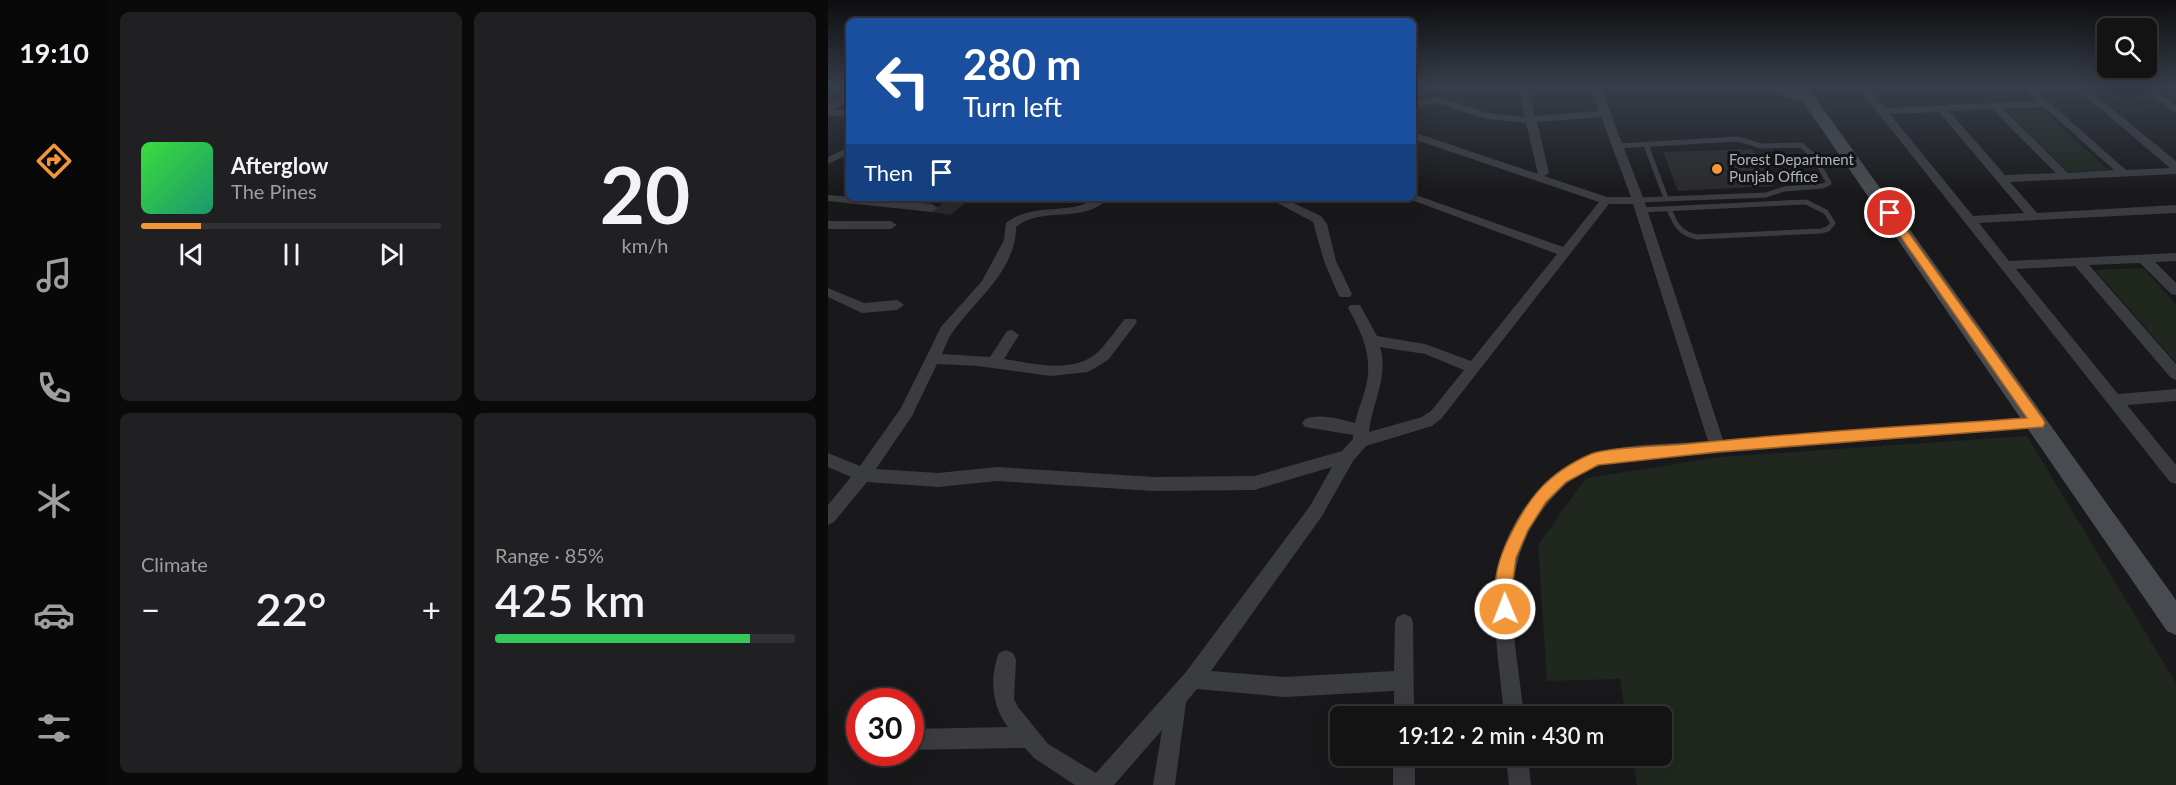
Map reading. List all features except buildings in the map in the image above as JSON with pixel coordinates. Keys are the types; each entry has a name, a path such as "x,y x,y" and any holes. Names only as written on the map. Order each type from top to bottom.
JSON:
{"main road":[{"path":"1826,123 2172,609"}],"street":[{"path":"1532,123 1543,173"},
{"path":"1609,123 1639,205 1717,446"},
{"path":"1892,123 2176,477"},
{"path":"1954,123 2033,216"},
{"path":"2011,123 2065,176"},
{"path":"2068,123 2123,173"},
{"path":"2122,123 2176,169"},
{"path":"1416,136 1606,201 1639,205"},
{"path":"828,161 846,152"},
{"path":"828,168 846,159"},
{"path":"2002,179 2176,169"},
{"path":"828,198 846,200"},
{"path":"1416,198 1565,252"},
{"path":"859,201 932,208"},
{"path":"828,517 863,475 902,420 952,324 987,284 1001,259 1010,240 1010,226 1015,222 1046,212 1083,209 1098,201"},
{"path":"1310,423 1328,423 1361,435 1432,419 1606,201"},
{"path":"1296,202 1321,224 1330,261 1345,294"},
{"path":"1969,220 2176,209"},
{"path":"2162,210 2176,223"},
{"path":"828,225 891,225"},
{"path":"2005,265 2176,257"},
{"path":"2143,258 2176,291"},
{"path":"2079,262 2176,374"},
{"path":"828,292 862,308 897,305"},
{"path":"1100,785 1193,679 1316,511 1361,435 1375,383 1376,368 1373,341 1355,308"},
{"path":"933,359 994,363 1051,371 1088,367 1103,356 1130,322"},
{"path":"994,363 1012,335"},
{"path":"1373,341 1419,347 1452,357 1474,368"},
{"path":"2113,399 2176,395"},
{"path":"1513,706 1503,587 1508,558 1522,526 1540,497 1561,477 1596,459 1717,446 2038,423"},
{"path":"828,460 863,475 938,480 997,474 1154,483 1254,483 1347,456"},
{"path":"1404,623 1404,706"},
{"path":"1006,660 1003,682 1004,700 1027,737 1055,762 1075,771 1095,785"},
{"path":"1193,679 1285,687 1403,681"},
{"path":"1164,785 1177,697"},
{"path":"924,740 1027,737"},
{"path":"1404,766 1404,785"},
{"path":"1518,766 1520,785"}],"lane":[{"path":"1618,146 1738,139 1757,146 1801,145 1807,147 1812,153 1829,183 1823,186 1781,189 1766,195 1666,198 1639,205"},
{"path":"1646,144 1666,198"},
{"path":"1639,205 1669,209 1806,202 1826,212 1833,223 1828,230 1821,231 1690,236 1677,229 1669,209"}],"shaded area":[{"path":"2017,123 2057,123 2108,170 2068,172"},
{"path":"2143,268 2176,304 2176,362 2095,270"},
{"path":"2027,436 2176,683 2176,785 1637,785 1634,766 1672,766 1672,706 1624,706 1620,679 1547,681 1538,545 1586,478 1720,457"}],"place":[{"name":"Forest Department Punjab Office","path":"1717,169"}],"route":[{"path":"1505,609 1503,587 1508,558 1522,526 1540,497 1561,477 1596,459 1717,446 2038,423 1890,213"}]}
